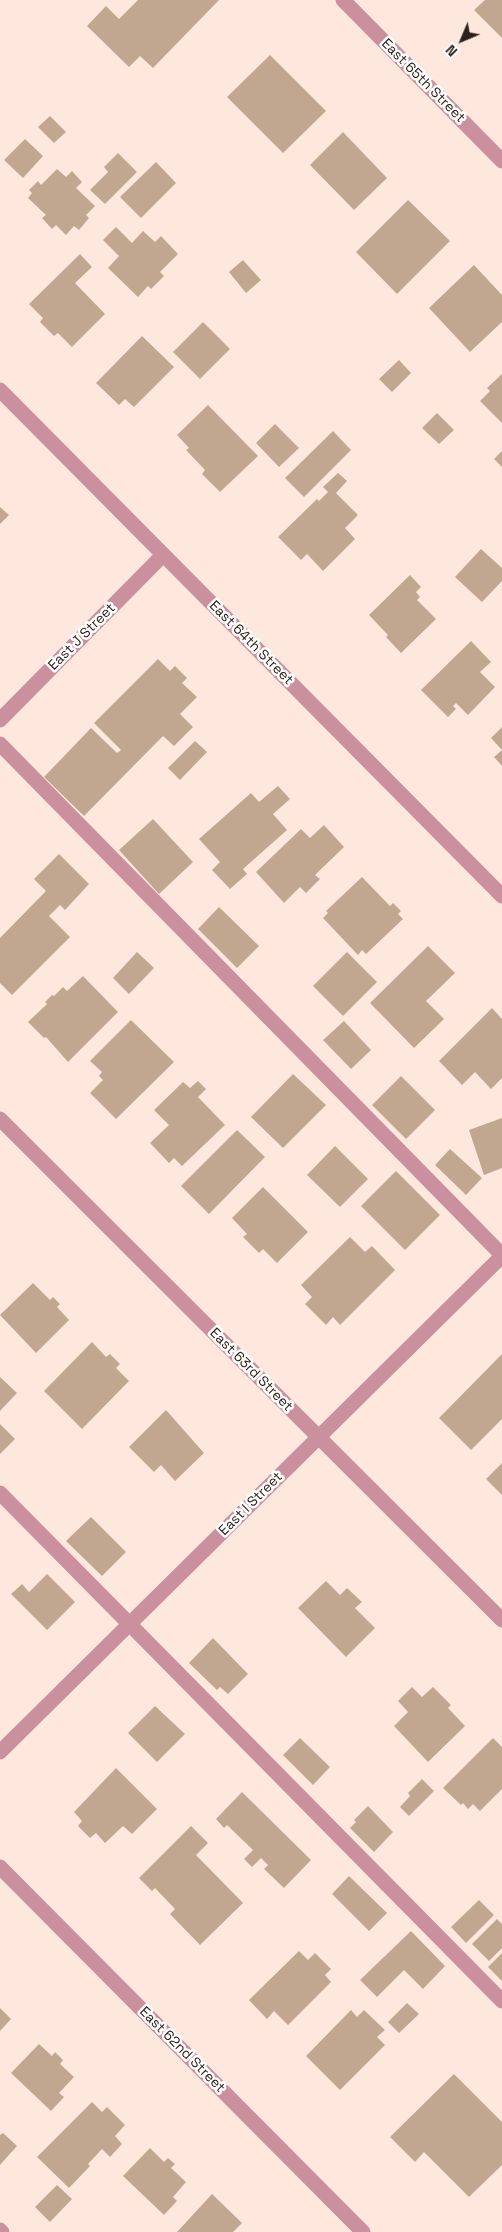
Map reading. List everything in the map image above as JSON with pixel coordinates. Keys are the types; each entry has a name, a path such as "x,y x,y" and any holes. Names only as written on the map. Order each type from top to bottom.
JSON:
{"street":[{"name":"East 65th Street","path":"343,0 502,161"},
{"name":"East 64th Street","path":"0,390 502,896"},
{"name":"East J Street","path":"0,720 164,555"},
{"path":"0,744 502,1255"},
{"name":"East 63rd Street","path":"0,1119 502,1620"},
{"name":"East I Street","path":"0,1752 502,1255"},
{"path":"0,1494 502,2001"},
{"name":"East 62nd Street","path":"0,1867 363,2232"}],"building":[{"path":"138,0 219,0 153,68 140,56 129,67 87,26 106,6 119,19"},
{"path":"485,0 502,0 502,38 474,10"},
{"path":"270,55 326,111 283,153 227,97"},
{"path":"50,116 66,132 54,143 38,127"},
{"path":"343,132 387,178 354,210 310,165"},
{"path":"25,139 43,156 23,178 4,160"},
{"path":"118,153 137,172 105,204 90,190 108,172 104,167"},
{"path":"156,162 176,183 141,218 120,197"},
{"path":"57,169 66,177 72,171 82,182 76,188 95,206 86,215 89,218 79,230 74,226 66,235 56,225 52,229 42,218 46,215 28,198 32,193 29,190 38,181 41,185"},
{"path":"408,200 450,241 397,294 356,252"},
{"path":"116,227 132,243 143,231 155,242 161,236 178,254 160,272 164,276 151,289 148,286 138,297 108,268 119,256 103,240"},
{"path":"80,254 92,267 75,283 105,314 72,347 58,333 54,336 40,322 43,318 29,304"},
{"path":"243,260 261,280 246,293 229,272"},
{"path":"474,265 502,295 502,322 470,352 429,308"},
{"path":"203,322 230,349 200,379 173,352"},
{"path":"142,336 174,367 134,407 125,399 119,405 96,383"},
{"path":"399,360 411,373 392,392 379,379"},
{"path":"502,374 502,423 480,401 490,391 487,388"},
{"path":"208,405 258,456 220,492 202,474 205,470 186,450 189,448 177,435"},
{"path":"437,413 454,430 439,444 422,428"},
{"path":"275,424 299,448 279,467 256,443"},
{"path":"333,431 351,450 304,497 285,478"},
{"path":"502,451 502,467 494,459"},
{"path":"338,473 347,481 336,493 358,515 345,528 355,539 323,571 307,554 301,560 278,537 317,499 319,501 328,492 323,487"},
{"path":"0,507 9,515 0,524"},
{"path":"481,549 502,568 502,581 482,602 455,577"},
{"path":"410,575 421,587 416,592 420,597 417,600 436,619 401,653 386,637 388,635 369,615"},
{"path":"471,641 491,662 480,672 495,687 468,715 456,703 453,706 456,709 448,717 421,690"},
{"path":"158,659 170,671 175,666 187,678 182,683 197,697 180,714 193,727 174,746 163,736 84,816 44,777 91,728 117,753 121,750 94,723"},
{"path":"502,727 502,750 491,738"},
{"path":"195,741 207,752 180,780 168,768"},
{"path":"502,750 502,766 494,757"},
{"path":"278,786 290,799 273,814 287,830 243,869 247,874 230,889 212,870 220,862 199,839 251,793 259,802"},
{"path":"153,819 193,862 159,894 119,850"},
{"path":"324,825 344,847 315,875 320,879 306,893 300,887 284,903 256,872 301,829 310,838"},
{"path":"59,854 89,884 65,910 60,905 49,916 70,937 12,995 0,983 0,938 46,891 34,879"},
{"path":"362,877 390,906 393,903 401,911 398,914 403,919 366,954 362,950 358,955 323,918 328,913 326,911"},
{"path":"219,907 259,946 237,968 198,929"},
{"path":"428,946 455,973 426,1001 444,1019 414,1048 370,1003"},
{"path":"137,952 154,968 129,994 113,978"},
{"path":"347,952 377,982 343,1016 313,986"},
{"path":"83,976 118,1012 68,1062 46,1037 44,1038 28,1022 47,1004 45,1002 52,995 54,996 63,987 67,991"},
{"path":"492,1008 502,1019 502,1078 491,1089 475,1072 462,1085 439,1061"},
{"path":"131,1020 174,1062 116,1119 90,1093 103,1080 99,1076 102,1072 90,1061"},
{"path":"344,1021 371,1050 351,1069 323,1040"},
{"path":"293,1074 326,1105 283,1148 251,1117"},
{"path":"401,1076 435,1110 406,1139 372,1105"},
{"path":"198,1081 206,1089 198,1097 225,1125 182,1166 174,1158 169,1163 150,1143 169,1125 154,1110 183,1082 190,1088"},
{"path":"502,1118 502,1168 484,1175 469,1130"},
{"path":"237,1130 265,1157 209,1214 181,1186"},
{"path":"335,1146 368,1179 340,1207 307,1175"},
{"path":"450,1149 482,1178 466,1195 435,1165"},
{"path":"396,1171 440,1215 405,1250 361,1206"},
{"path":"263,1187 308,1232 277,1263 263,1249 259,1253 243,1237 247,1234 232,1218"},
{"path":"350,1237 365,1252 372,1246 395,1270 340,1325 333,1317 326,1325 305,1304 312,1297 301,1285"},
{"path":"33,1283 50,1300 53,1297 60,1304 57,1307 69,1320 36,1353 0,1315"},
{"path":"92,1342 106,1357 110,1354 120,1364 116,1368 129,1381 82,1429 44,1391"},
{"path":"502,1354 502,1419 471,1450 439,1418"},
{"path":"0,1377 17,1393 0,1411"},
{"path":"166,1410 204,1453 175,1481 161,1465 154,1472 129,1447"},
{"path":"0,1424 15,1439 0,1454"},
{"path":"502,1463 502,1495 486,1479"},
{"path":"91,1517 126,1552 102,1576 66,1541"},
{"path":"47,1574 75,1602 47,1630 11,1594 22,1584 29,1592"},
{"path":"326,1581 340,1595 347,1588 362,1602 355,1608 375,1628 346,1657 298,1608"},
{"path":"213,1638 248,1674 228,1694 220,1687 217,1690 189,1663"},
{"path":"412,1687 422,1697 433,1687 451,1705 448,1708 465,1726 428,1762 394,1726 408,1712 398,1701"},
{"path":"155,1706 185,1734 157,1762 128,1733"},
{"path":"300,1738 330,1767 313,1785 283,1755"},
{"path":"493,1738 502,1747 502,1789 480,1811 473,1804 468,1809 443,1788"},
{"path":"116,1768 157,1809 132,1834 123,1826 105,1843 96,1833 90,1838 78,1826 82,1821 74,1812"},
{"path":"422,1779 434,1791 409,1816 400,1807 410,1796 408,1793"},
{"path":"242,1792 311,1860 284,1888 264,1869 268,1865 261,1858 252,1867 244,1859 253,1850 227,1825 224,1828 216,1819"},
{"path":"368,1806 393,1832 374,1852 350,1828 356,1822 354,1820"},
{"path":"191,1826 208,1843 196,1855 243,1903 200,1945 170,1914 175,1909 155,1888 152,1891 139,1878"},
{"path":"349,1876 387,1913 369,1931 332,1894"},
{"path":"479,1900 494,1915 466,1943 451,1927"},
{"path":"497,1919 502,1924 502,1948 489,1961 472,1944"},
{"path":"411,1931 445,1966 423,1989 404,1970 377,1997 360,1980"},
{"path":"299,1951 308,1960 315,1953 331,1969 325,1975 331,1982 288,2025 274,2011 267,2019 249,2000"},
{"path":"502,1953 502,1981 488,1967"},
{"path":"407,2003 419,2014 399,2033 388,2022"},
{"path":"0,2008 11,2019 0,2031"},
{"path":"351,2010 357,2017 364,2010 385,2030 377,2037 385,2045 340,2090 306,2056"},
{"path":"39,2044 52,2056 55,2052 63,2060 60,2064 74,2077 59,2093 64,2097 51,2111 11,2073"},
{"path":"454,2074 502,2122 502,2165 469,2197 424,2152 415,2162 390,2137"},
{"path":"92,2102 102,2112 107,2107 125,2125 115,2136 122,2144 110,2157 102,2149 88,2164 90,2166 69,2188 37,2157"},
{"path":"3,2133 17,2146 0,2165 0,2135"},
{"path":"150,2148 164,2162 168,2158 175,2164 171,2168 186,2182 173,2197 177,2201 164,2215 123,2176"},
{"path":"57,2185 72,2199 50,2222 35,2207"},
{"path":"212,2194 242,2223 233,2232 177,2232"}]}
